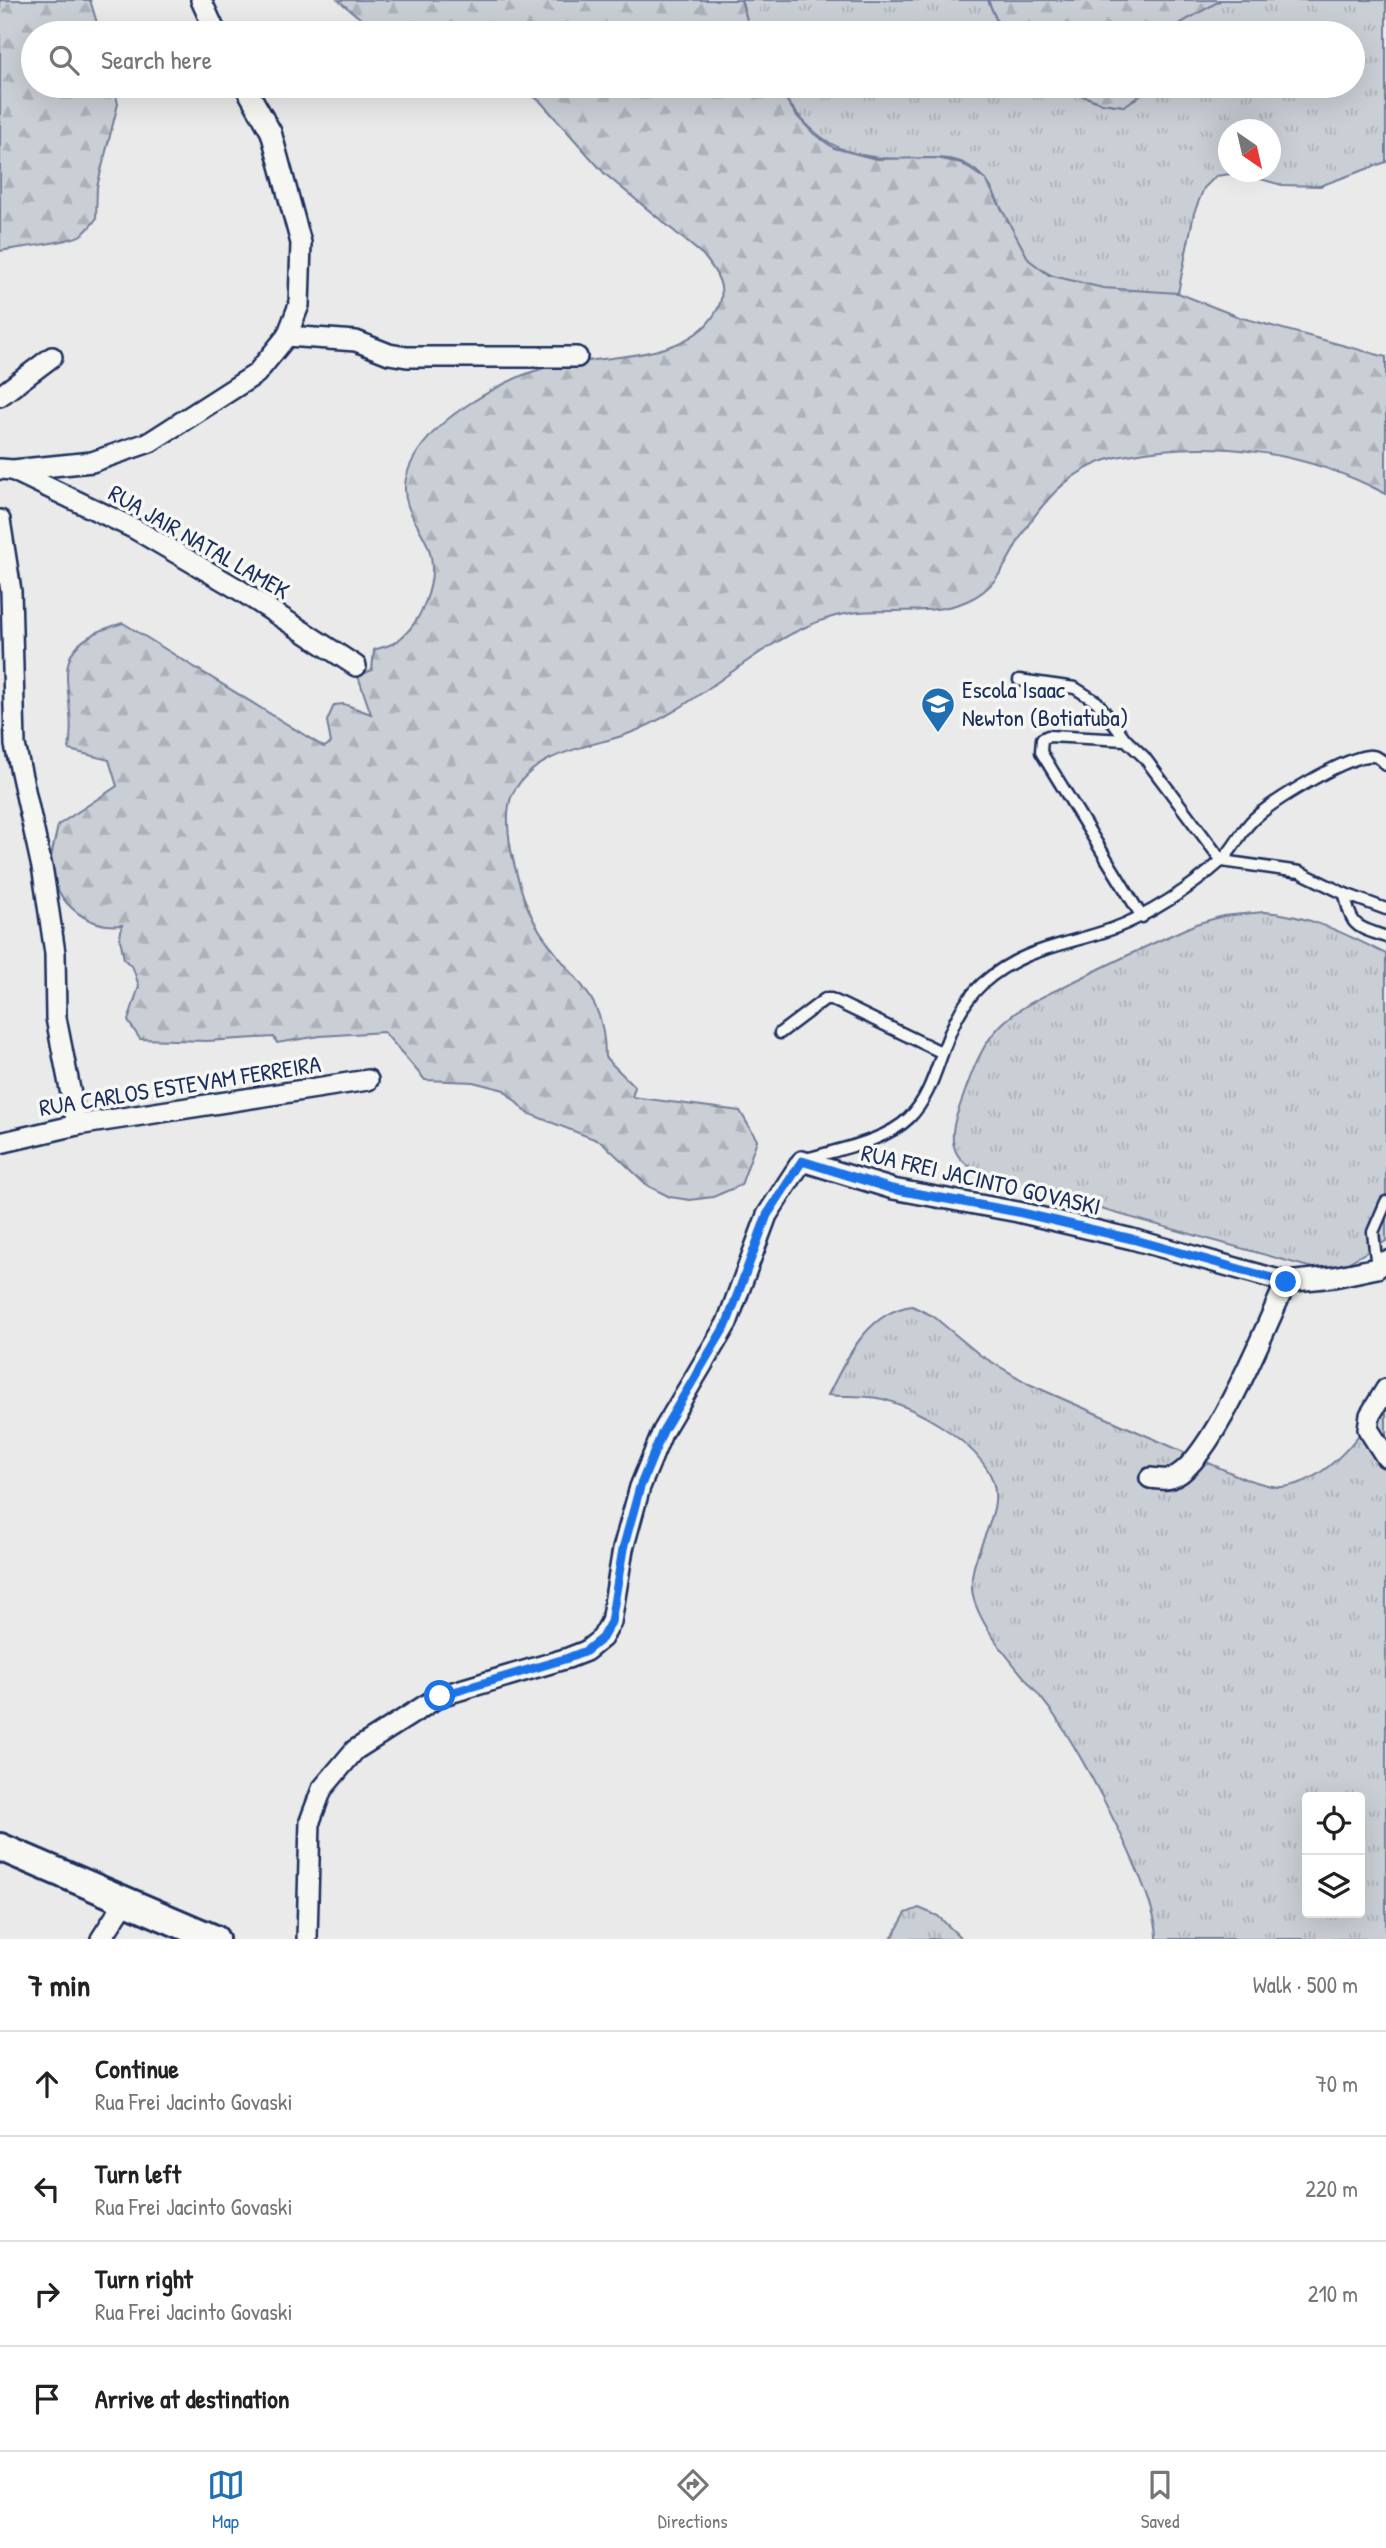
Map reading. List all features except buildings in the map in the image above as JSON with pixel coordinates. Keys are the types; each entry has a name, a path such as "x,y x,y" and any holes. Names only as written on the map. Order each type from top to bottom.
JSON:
{"main road":[{"path":"0,1847 215,1939"}],"street":[{"path":"201,0 211,21"},
{"path":"6,470 92,462 150,442 256,374 287,336 299,304 301,243 271,132 252,98"},
{"path":"287,336 356,341 388,354 407,356 577,357"},
{"path":"0,396 52,357"},
{"name":"RUA JAIR NATAL LAMEK","path":"6,470 147,536 238,589 356,666"},
{"path":"0,520 6,592 7,746 43,872 55,953 56,1018 77,1125"},
{"name":"RUA CARLOS ESTEVAM FERREIRA","path":"0,1143 77,1125 368,1080"},
{"path":"307,1939 310,1821 322,1789 355,1749 440,1696 568,1658 586,1651 602,1638 611,1622 623,1549 640,1487 663,1431 727,1323 767,1215 802,1161"},
{"name":"RUA FREI JACINTO GOVASKI","path":"802,1161 892,1189 1018,1212 1107,1233 1286,1282 1383,1269"},
{"path":"1150,1478 1167,1480 1179,1475 1192,1461 1235,1396 1286,1282"},
{"path":"1386,1389 1370,1415 1368,1429 1386,1457"},
{"path":"101,1939 127,1900"}],"lane":[{"path":"1018,680 1075,688 1097,702 1126,740 1144,757 1222,861 1300,872 1345,894 1386,909"},
{"path":"1126,740 1048,736 1040,744 1041,752 1143,917"},
{"path":"802,1161 886,1133 908,1119 923,1101 959,1010 982,984 1023,955 1111,930 1143,917 1222,861 1249,823 1273,802 1345,764 1370,755 1381,759 1386,765"},
{"path":"1345,894 1350,919 1355,925 1386,937"},
{"path":"780,1033 825,999 831,999 941,1052"},
{"path":"1383,1269 1373,1232 1386,1202"}],"green space":[{"path":"0,0 90,0 96,21 21,21 21,98 117,98 118,104 97,187 96,219 75,238 0,251"},
{"path":"338,0 741,0 747,21 363,21"},
{"path":"741,0 988,0 997,21 747,21"},
{"path":"988,0 1221,0 1184,21 997,21"},
{"path":"1221,0 1386,0 1386,162 1320,186 1282,185 1271,182 1281,182 1281,119 1218,119 1218,176 1204,188 1194,213 1178,293 1100,289 1061,279 1044,271 1020,249 994,194 975,170 961,162 948,159 884,158 846,151 817,134 785,98 1088,98 1101,103 1124,106 1136,98 1365,98 1365,21 1184,21"},
{"path":"535,98 785,98 814,134 834,148 876,159 936,158 961,163 986,180 1029,260 1049,275 1103,288 1178,293 1239,317 1386,357 1386,494 1323,467 1257,452 1190,448 1106,460 1077,474 1053,494 1032,519 1001,572 978,595 967,601 935,609 848,613 804,628 778,641 653,723 625,735 562,754 534,768 522,779 510,799 508,813 510,843 520,885 539,930 595,1005 604,1036 605,1057 635,1087 632,1097 740,1111 757,1140 741,1185 713,1197 690,1200 670,1197 648,1186 602,1142 527,1113 504,1090 473,1082 425,1080 384,1032 320,1036 277,1043 274,1037 207,1041 140,1039 128,1021 139,986 133,968 124,959 120,938 122,925 97,923 76,912 60,893 51,869 58,825 117,786 109,760 69,750 71,727 67,671 70,656 79,644 96,633 123,623 324,747 331,743 327,721 334,705 344,704 371,714 358,676 372,670 374,650 394,643 404,635 413,625 426,601 432,561 427,543 408,506 405,491 407,475 413,461 432,434 469,404 522,375 563,364 661,349 683,341 702,329 716,312 720,304 720,282 703,255 605,174"},
{"path":"1089,98 1136,98 1124,106"},
{"path":"1264,912 1312,921 1386,954 1386,1241 1330,1273 993,1179 971,1168 957,1154 954,1146 954,1125 970,1077 986,1044 1009,1018 1046,995 1196,924 1223,916"},
{"path":"912,1306 933,1316 980,1355 1029,1384 1245,1479 1273,1486 1299,1483 1329,1466 1355,1440 1386,1397 1386,1939 1157,1939 1154,1918 1145,1891 1099,1791 1067,1734 989,1632 975,1603 972,1584 974,1566 992,1515 995,1498 993,1481 983,1463 952,1433 899,1404 879,1398 828,1395 860,1339 883,1317"},
{"path":"919,1908 938,1916 962,1939 891,1939 906,1913"}],"place":[{"name":"Escola Isaac Newton (Botiatuba)","path":"938,734"}],"route":[{"path":"440,1696 568,1658 586,1651 602,1638 611,1622 623,1549 640,1487 663,1431 727,1323 767,1215 802,1161 892,1189 1018,1212 1132,1239 1286,1282"}]}
